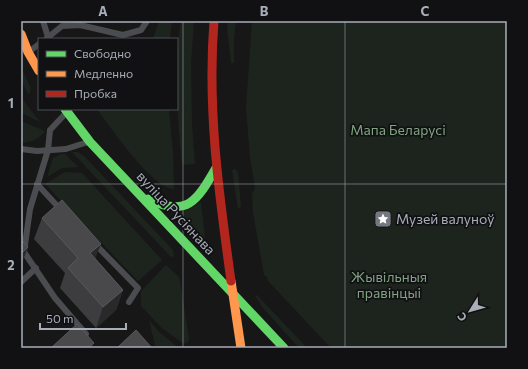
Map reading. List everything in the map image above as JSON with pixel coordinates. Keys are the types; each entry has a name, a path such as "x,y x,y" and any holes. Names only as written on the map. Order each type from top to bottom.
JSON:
{"main road":[{"path":"214,21 211,45 211,108 216,168 232,292 241,348"},
{"path":"21,34 28,52 38,69"},
{"name":"вуліца Русіянава","path":"66,110 90,142 284,348"},
{"path":"139,194 162,207 169,209 183,207 196,198 207,184 216,168"}],"lane":[{"path":"43,21 47,38"},
{"path":"47,38 48,21"},
{"path":"47,38 62,26 71,24 123,35 141,30 147,21"},
{"path":"28,52 38,45"},
{"path":"66,110 50,130 48,150 30,209 24,252 36,268 54,298 86,334"},
{"path":"21,149 66,149 90,142"},
{"path":"37,184 66,215"},
{"path":"91,240 138,288 129,302"},
{"path":"21,282 36,268"}],"green space":[{"path":"159,21 172,21 170,38 153,38"},
{"path":"181,21 194,21 191,63 192,125 195,164 182,165 178,110 179,39"},
{"path":"228,21 236,21 234,63 231,63 227,27"},
{"name":"Музей валуноў","path":"252,21 507,21 507,348 331,348 268,281 267,277 264,275 253,212 252,194 255,188 250,157 246,108"},
{"path":"21,68 31,88 29,95 21,81"},
{"path":"21,97 40,122 21,113"},
{"path":"98,110 169,110 174,189 165,186 155,179 132,156"},
{"path":"21,121 45,131 40,137 34,140 21,143"},
{"path":"72,152 78,152 85,157 173,250 174,257 170,256"},
{"path":"61,154 65,154 78,167 62,168 47,177 53,158"},
{"path":"235,169 238,172 241,207 238,209 232,170"},
{"path":"65,172 82,173 162,260 138,281 45,184"},
{"path":"201,202 205,238 202,240 176,215"},
{"path":"166,265 179,277 180,281 189,339 188,342 184,344 162,328 141,306 141,291"},
{"path":"257,295 307,348 299,348 263,308 255,296"},
{"path":"149,320 159,332 179,348 157,348"}],"building":[{"path":"62,200 101,244 90,253 123,290 103,307 68,268 78,258 42,218"},
{"path":"21,240 28,247 21,254"},
{"path":"77,324 94,343 88,348 51,348"},
{"path":"136,330 152,348 117,348"}],"traffic: fast":[{"path":"66,110 90,142 284,348"},
{"path":"148,199 172,207 190,203 203,189 216,168"}],"traffic: slow":[{"path":"21,34 28,52 38,69"},
{"path":"231,281 241,348"}],"traffic: jam":[{"path":"214,21 212,87 215,151 231,281"}],"place":[{"name":"Музей валуноў","path":"383,219"}],"park label":[{"name":"Мапа Беларусі","path":"398,130"},
{"name":"Жывільныя правінцыі","path":"389,286"}]}
